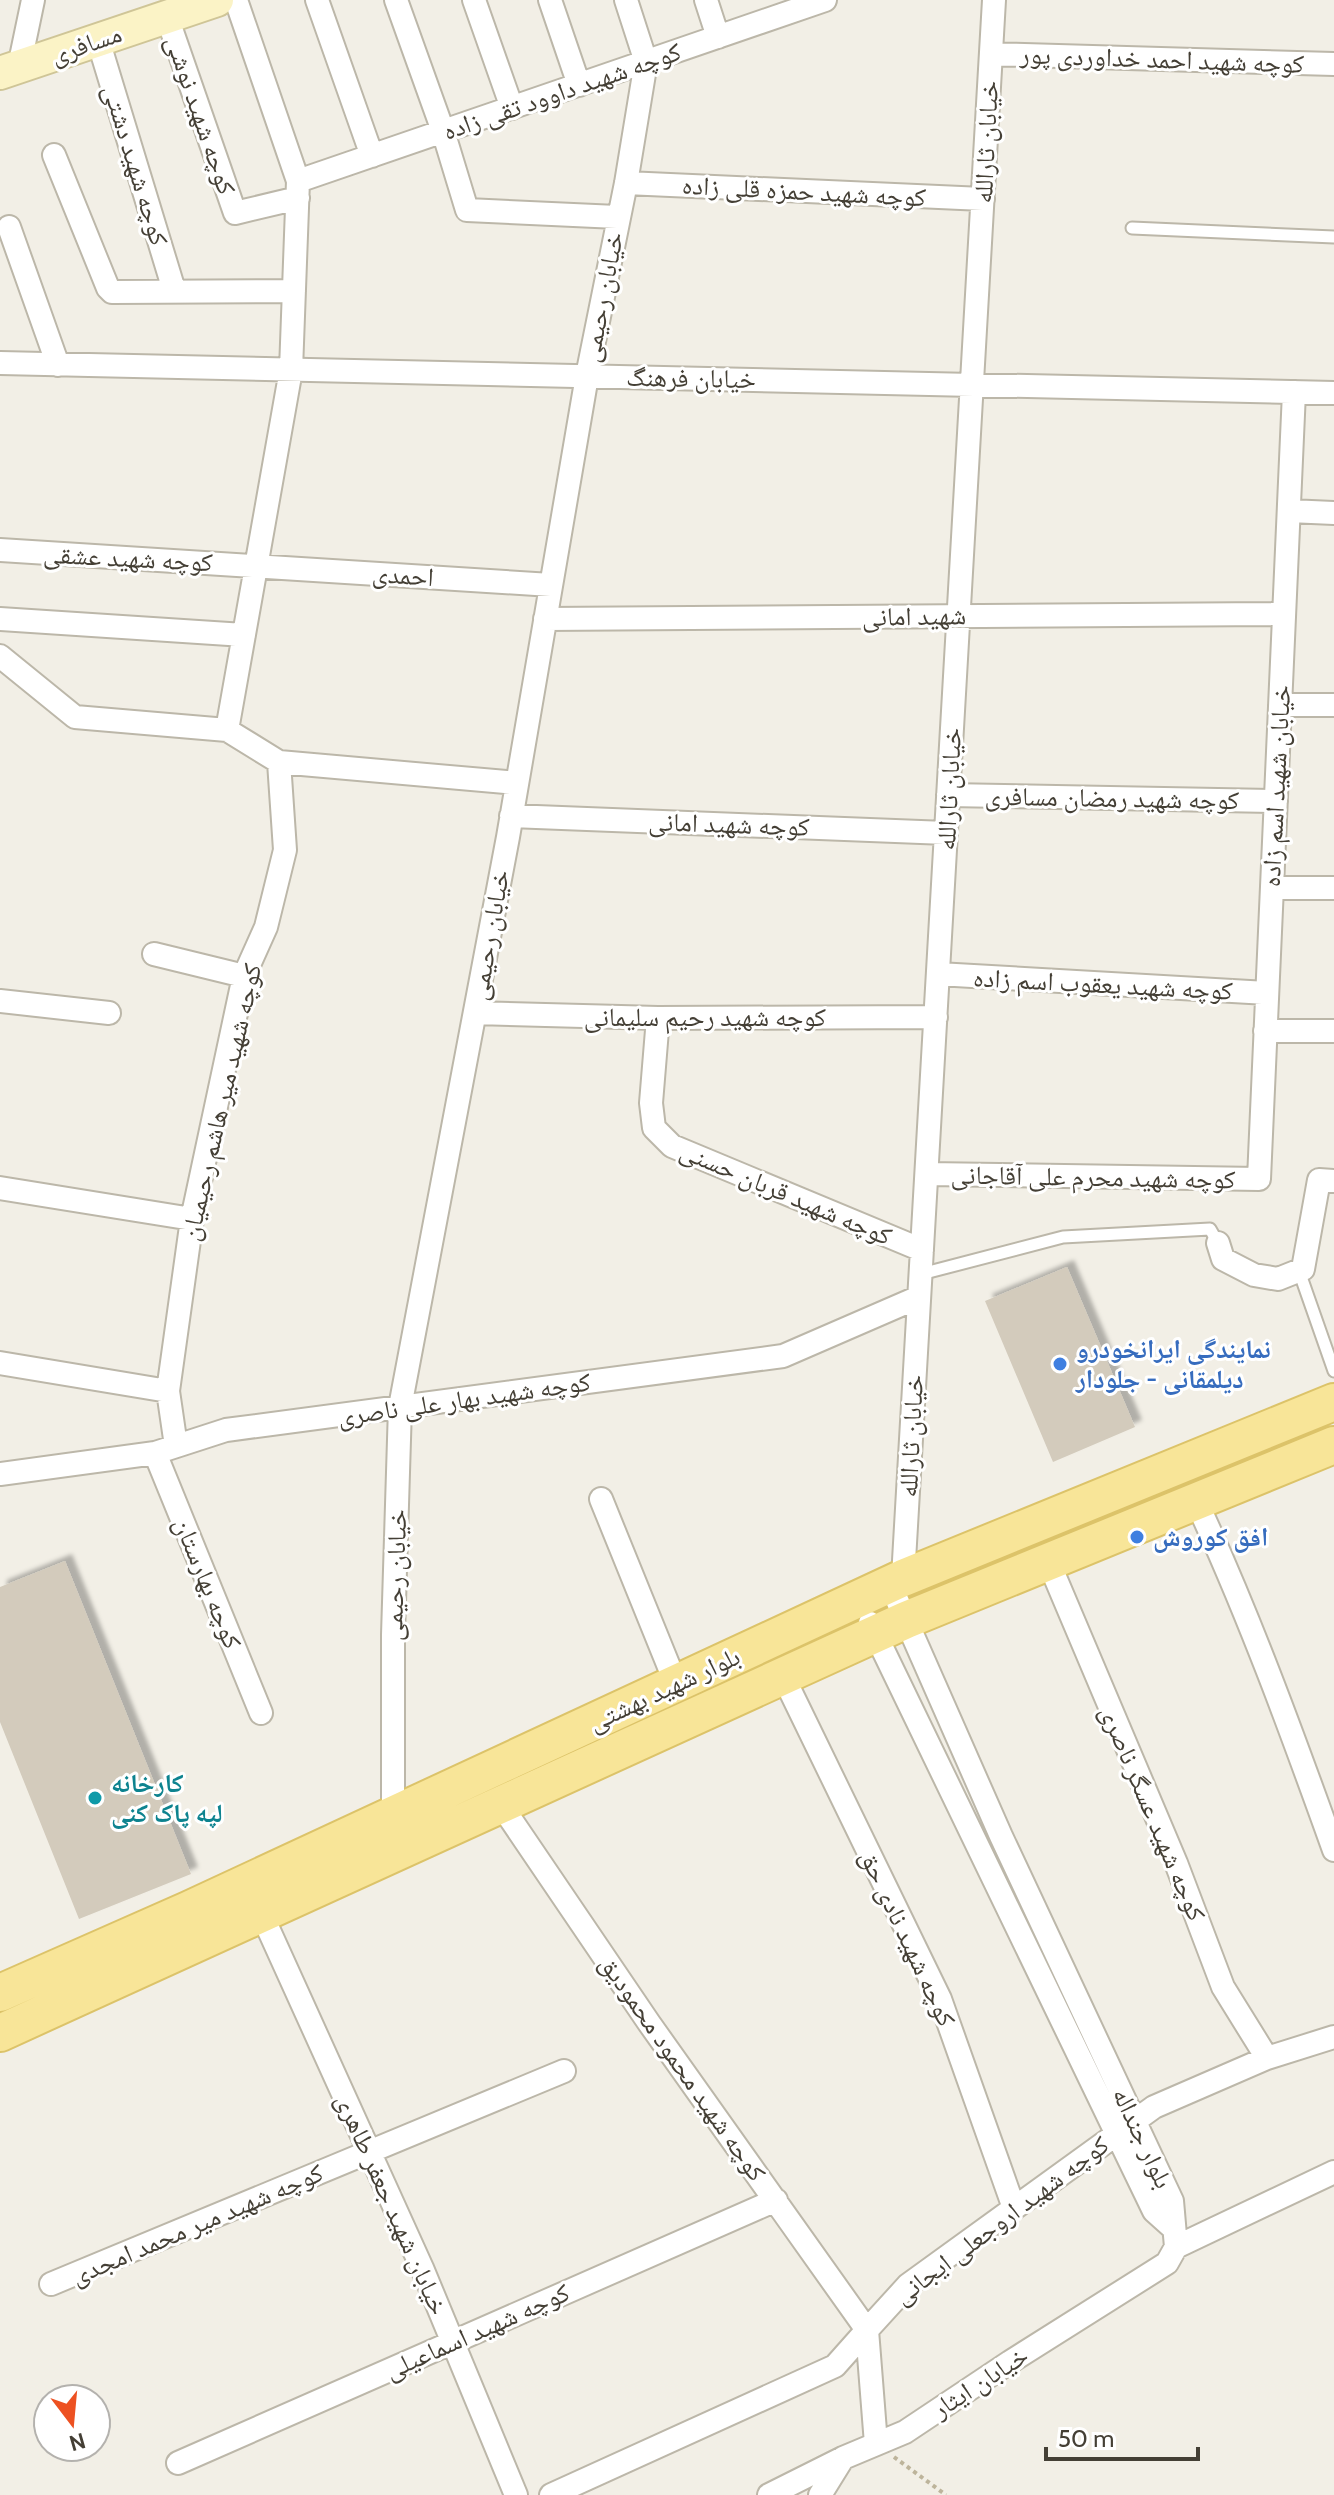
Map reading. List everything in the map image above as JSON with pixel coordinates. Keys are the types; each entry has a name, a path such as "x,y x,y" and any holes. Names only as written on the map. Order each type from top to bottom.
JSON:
{"main road":[{"name":"مسافری","path":"10,70 217,0"},
{"name":"بلوار شهید بهشتی","path":"0,1993 884,1587 1334,1402"},
{"name":"بلوار شهید بهشتی","path":"0,2033 890,1627 1334,1445"}],"street":[{"path":"10,70 33,0"},
{"path":"227,730 291,370 298,189 236,0"},
{"path":"317,0 372,156"},
{"path":"396,0 443,131 467,210 617,217"},
{"path":"474,0 512,108"},
{"path":"550,0 579,85"},
{"path":"626,0 646,62"},
{"path":"706,0 718,37"},
{"name":"کوچه شهید داوود تقی زاده","path":"235,213 372,156 718,37 785,7 825,0"},
{"name":"خیابان ثارالله","path":"884,1587 921,1274 994,0"},
{"name":"کوچه شهید نوشی","path":"167,17 235,213"},
{"name":"کوچه شهید دشتی","path":"98,40 174,290"},
{"name":"کوچه شهید احمد خداوردی پور","path":"991,54 1334,64"},
{"name":"خیابان رحیمی","path":"393,1814 393,1635 400,1407 475,1013 587,376 626,183 646,62"},
{"path":"54,155 112,292 294,291"},
{"name":"کوچه شهید حمزه قلی زاده","path":"626,183 983,199"},
{"path":"9,227 58,365"},
{"name":"خیابان فرهنگ","path":"0,363 1334,393"},
{"name":"خیابان شهید اسم زاده","path":"1259,1179 1294,392"},
{"path":"1289,511 1334,513"},
{"name":"کوچه شهید عشقی","path":"0,550 256,565"},
{"name":"احمدی","path":"256,565 551,585"},
{"name":"شهید امانی","path":"545,619 1284,614"},
{"path":"0,619 244,635"},
{"path":"0,656 75,717 227,730 279,762 517,783"},
{"path":"1280,705 1334,705"},
{"name":"کوچه شهید میر هاشم رحیمیان","path":"166,1449 168,1391 192,1219 244,976 266,927 285,850 279,762"},
{"name":"کوچه شهید رمضان مسافری","path":"948,795 1276,801"},
{"name":"کوچه شهید امانی","path":"511,816 946,833"},
{"path":"1272,888 1334,888"},
{"path":"154,954 244,976"},
{"name":"کوچه شهید یعقوب اسم زاده","path":"938,974 1267,993"},
{"path":"0,1001 109,1013"},
{"name":"کوچه شهید رحیم سلیمانی","path":"475,1013 658,1018 936,1017"},
{"name":"کوچه شهید قربان حسنی","path":"658,1018 651,1083 654,1128 672,1146 922,1250"},
{"path":"1265,1031 1334,1031"},
{"name":"کوچه شهید محرم علی آقاجانی","path":"927,1174 1259,1179"},
{"path":"1218,1243 1223,1259 1254,1275 1278,1279 1303,1269 1319,1180 1334,1181"},
{"path":"0,1188 192,1219"},
{"name":"کوچه شهید بهار علی ناصری","path":"0,1474 166,1449 226,1430 783,1356 919,1297"},
{"path":"0,1363 168,1391"},
{"name":"کوچه بهارستان","path":"166,1449 261,1713"},
{"path":"601,1499 676,1684"},
{"path":"1196,1501 1223,1558 1334,1850"},
{"name":"کوچه شهید عسگر ناصری","path":"1049,1563 1176,1863 1223,1987 1267,2058"},
{"name":"بلوار جنداله","path":"884,1587 890,1627 1014,1922 1125,2127"},
{"name":"بلوار جنداله","path":"884,1587 890,1627 1038,1916 1125,2127 1154,2211 1174,2238"},
{"name":"کوچه شهید نادی حق","path":"783,1676 940,1999 1014,2208"},
{"name":"کوچه شهید محمود محمودیق","path":"501,1805 649,2023 867,2330"},
{"name":"خیابان شهید جعفر طاهری","path":"262,1915 452,2342 509,2493"},
{"path":"1014,1922 1038,1916"},
{"name":"کوچه شهید اروجعلی ایجانی","path":"551,2495 835,2366 908,2285 1154,2107 1267,2058 1334,2037"},
{"name":"کوچه شهید میر محمد امجدی","path":"51,2284 564,2071"},
{"name":"خیابان ایثار","path":"769,2495 843,2458 905,2432 1167,2263 1174,2238 1334,2172"},
{"name":"کوچه شهید اسماعیلی","path":"178,2463 776,2200"},
{"path":"867,2330 876,2444"},
{"path":"820,2495 843,2458"}],"lane":[{"path":"1132,228 1334,237"},
{"name":"کوچه شهید محرم علی آقاجانی","path":"921,1274 1063,1237 1210,1229 1218,1243"},
{"path":"1299,1271 1334,1371"}],"path":[{"path":"876,2444 946,2495"}],"building":[{"name":"نمایندگی ایرانخودرو دیلمقانی - جلودار","path":"1067,1267 1135,1427 1053,1462 985,1301"},
{"name":"کارخانه لپه پاک کنی","path":"65,1561 191,1874 79,1919 0,1722 0,1587"}],"place":[{"name":"نمایندگی ایرانخودرو دیلمقانی - جلودار","path":"1060,1364"},
{"name":"افق کوروش","path":"1137,1537"},
{"name":"کارخانه لپه پاک کنی","path":"95,1798"}]}
